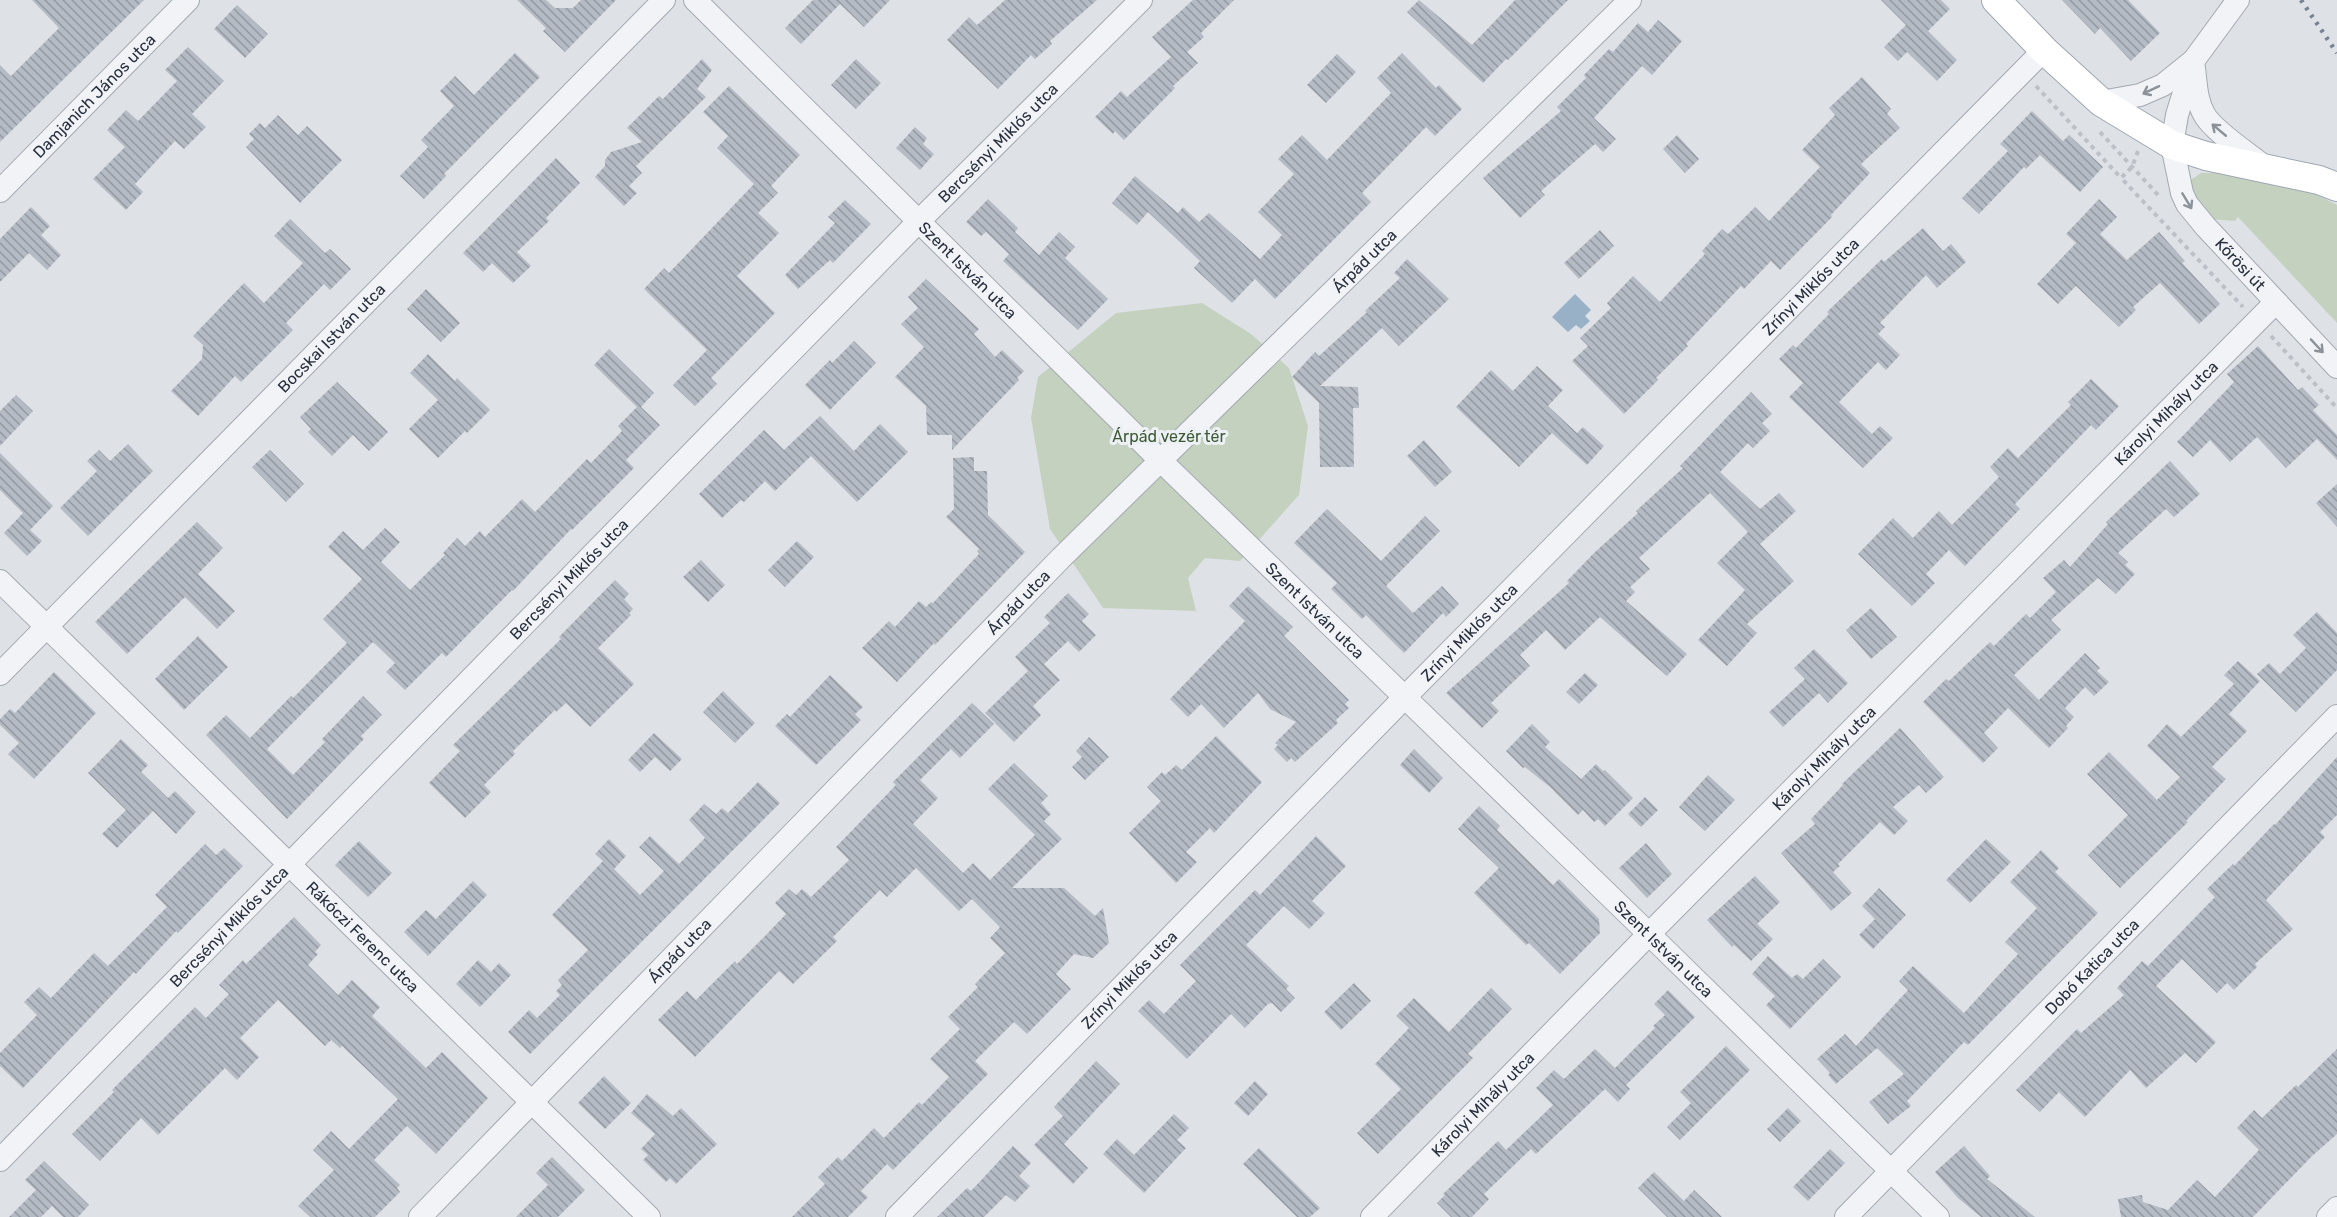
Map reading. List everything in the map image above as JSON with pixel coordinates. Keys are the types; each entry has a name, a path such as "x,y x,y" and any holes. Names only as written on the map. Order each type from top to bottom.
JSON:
{"main road":[{"path":"1996,0 2044,50 2101,102 2172,145 2206,156 2319,180 2337,187"}],"street":[{"name":"Damjanich János utca","path":"0,191 188,0"},
{"name":"Bocskai István utca","path":"0,674 664,0"},
{"name":"Szent István utca","path":"695,0 1159,459 1938,1217"},
{"name":"Bercsényi Miklós utca","path":"0,1160 918,222 1141,0"},
{"name":"Árpád utca","path":"420,1217 1159,459 1630,0"},
{"path":"2101,102 2140,95 2163,85 2194,60 2238,0"},
{"name":"Zrínyi Miklós utca","path":"897,1217 1404,698 2044,50"},
{"path":"2172,145 2177,115 2194,60"},
{"path":"2194,60 2197,93 2204,116 2214,127 2265,167"},
{"name":"Kőrösi út","path":"2172,145 2182,193 2187,204 2337,367"},
{"name":"Károlyi Mihály utca","path":"1372,1217 1649,934 2276,302"},
{"name":"Rákóczi Ferenc utca","path":"0,581 649,1217"},
{"name":"Dobó Katica utca","path":"1846,1217 2337,716"},
{"path":"2328,1217 2337,1208"}],"path":[{"path":"2021,71 2258,321 2337,408"},
{"path":"2121,178 2132,167"}],"green space":[{"path":"2201,173 2219,173 2307,190 2337,205 2337,323 2238,217 2235,221 2210,219 2188,190 2192,179"},
{"name":"Árpád vezér tér","path":"1202,303 1251,334 1289,368 1308,426 1299,495 1240,561 1205,558 1188,578 1196,611 1103,608 1050,529 1031,418 1038,377 1116,313"}],"water":[{"path":"1575,294 1591,310 1585,316 1590,321 1581,329 1576,325 1568,332 1552,317"}],"building":[{"path":"32,0 144,0 0,142 0,65 11,76 59,28"},
{"path":"517,0 546,0 555,8 573,8 581,0 616,0 565,52 543,31 546,28"},
{"path":"813,0 890,0 864,27 840,4 801,44 785,28"},
{"path":"1005,0 1097,0 1050,41 1052,44 1035,59 1031,55 998,89 947,40 969,17 977,25"},
{"path":"1193,0 1234,0 1201,33 1204,37 1187,52 1198,63 1173,86 1175,88 1124,140 1115,131 1113,134 1095,117 1121,91 1127,97 1171,57 1152,37"},
{"path":"1419,0 1472,45 1515,0 1568,0 1483,83 1407,12"},
{"path":"1881,0 1941,0 1950,9 1928,31 1957,60 1937,81 1907,52 1898,61 1884,47 1906,25"},
{"path":"2062,0 2128,0 2160,33 2131,61 2100,28 2095,34"},
{"path":"237,5 268,34 245,58 214,29"},
{"path":"1658,20 1682,41 1652,75 1642,66 1594,118 1616,139 1603,152 1595,144 1541,191 1545,195 1520,218 1483,178 1561,111 1557,107 1586,78 1584,75 1609,49 1613,52 1638,23 1648,32"},
{"path":"188,47 224,81 192,114 206,127 184,149 175,141 135,184 143,192 126,210 93,179 125,147 107,130 126,110 138,121 177,81 165,70"},
{"path":"515,53 540,77 444,174 446,176 424,199 400,176 428,147 421,140 454,106 440,91 455,76 474,95"},
{"path":"1402,53 1436,88 1439,85 1462,109 1435,136 1426,127 1362,193 1371,202 1275,299 1255,279 1232,303 1194,268 1200,261 1148,212 1137,225 1112,203 1135,176 1178,213 1183,207 1199,222 1209,213 1260,259 1282,235 1258,212 1294,174 1278,159 1302,135 1327,160 1391,93 1377,78"},
{"path":"1337,54 1356,72 1326,103 1307,85"},
{"path":"702,59 712,70 697,89 706,97 636,166 642,173 629,186 637,193 624,206 595,177 605,166 605,160 611,152 642,142 627,128 659,96 663,99"},
{"path":"856,59 881,83 856,109 831,85"},
{"path":"1862,77 1891,109 1887,114 1900,128 1861,164 1870,173 1831,215 1832,217 1780,270 1771,261 1744,289 1741,286 1686,344 1688,346 1656,378 1658,380 1624,414 1572,361 1588,346 1580,338 1611,308 1607,303 1633,276 1660,302 1705,254 1702,251 1722,229 1728,234 1755,207 1769,221 1820,167 1802,150 1835,115 1829,108"},
{"path":"729,86 800,155 771,186 778,193 758,213 779,233 737,276 775,313 711,378 717,384 695,406 673,385 707,350 644,289 664,268 669,273 754,184 717,148 728,136 703,112"},
{"path":"2032,111 2063,141 2069,135 2103,167 2080,192 2040,155 2026,169 2024,167 1979,214 1962,198 2008,151 2000,144"},
{"path":"278,115 298,135 307,126 342,160 300,203 246,147 254,139 249,134 260,123 265,128"},
{"path":"915,127 927,138 923,144 934,154 920,170 896,148"},
{"path":"1677,135 1699,159 1685,173 1663,149"},
{"path":"556,158 580,183 546,218 549,221 517,252 531,266 513,283 492,263 483,272 463,253"},
{"path":"988,199 1018,228 1015,232 1039,255 1059,232 1075,247 1065,258 1108,299 1078,330 1003,261 1009,254 986,232 981,236 966,222"},
{"path":"2099,199 2117,217 2100,234 2127,260 2159,232 2185,261 2182,263 2220,304 2199,324 2160,283 2133,307 2136,310 2119,327 2076,286 2058,304 2037,284 2076,243 2066,234"},
{"path":"845,200 871,224 833,263 830,260 798,289 785,275 835,223 828,217"},
{"path":"31,207 50,226 41,235 61,255 47,270 29,253 0,282 0,239"},
{"path":"290,219 325,253 330,249 351,269 330,290 324,284 286,323 293,330 241,382 235,376 198,416 171,391 202,359 203,345 193,336 244,283 264,303 303,263 274,236"},
{"path":"1923,228 1943,251 1951,244 1966,262 1937,288 1926,275 1880,323 1885,327 1878,334 1900,355 1886,370 1878,362 1839,402 1872,434 1880,426 1893,438 1863,468 1789,397 1803,383 1779,359 1793,345 1796,348 1829,314 1827,312 1882,259 1884,262"},
{"path":"1600,230 1614,246 1579,279 1564,263"},
{"path":"1407,259 1449,299 1399,346 1382,328 1320,386 1358,387 1359,408 1353,408 1354,467 1320,467 1319,403 1292,377 1315,352 1319,356 1367,312 1365,311 1400,278 1394,273"},
{"path":"926,279 979,329 974,334 995,357 1002,350 1024,371 1017,378 1019,380 952,450 952,435 927,435 926,406 895,377 924,347 901,324 918,308 908,297"},
{"path":"426,289 460,323 441,342 407,309"},
{"path":"854,341 876,363 830,410 805,385 830,360 832,363"},
{"path":"2258,346 2298,390 2302,387 2319,405 2313,410 2337,435 2337,460 2317,439 2286,468 2257,437 2230,462 2210,440 2193,457 2177,442 2234,382 2227,374"},
{"path":"609,349 654,393 641,407 660,425 626,460 634,468 446,657 442,653 405,690 386,672 395,663 373,642 267,749 293,775 325,742 322,739 363,696 382,715 361,736 364,739 287,819 206,735 226,715 250,738 347,643 323,619 362,579 328,547 343,531 363,550 385,528 400,542 381,562 410,590 445,555 443,553 457,538 465,546 480,531 485,537 522,499 535,512 587,459 591,463 622,431 618,426 637,407 594,365"},
{"path":"428,354 455,381 457,378 490,410 438,458 409,429 438,400 410,373"},
{"path":"1537,366 1563,390 1548,406 1577,433 1583,427 1604,446 1587,465 1552,433 1519,467 1456,407 1491,370 1513,391"},
{"path":"2091,379 2119,406 2096,430 2091,425 2015,504 2020,509 1965,566 1949,550 1926,574 1935,583 1912,606 1858,554 1893,518 1913,538 1939,511 1952,525 1999,477 1990,467 2008,448 2018,458 2071,405 2068,402"},
{"path":"337,382 388,432 369,451 353,435 332,456 308,432 311,429 300,417"},
{"path":"1751,392 1772,414 1762,423 1770,431 1753,448 1748,443 1720,472 1760,509 1779,493 1796,511 1760,544 1794,581 1747,624 1757,633 1727,666 1698,640 1745,590 1717,563 1748,532 1710,493 1639,558 1650,569 1630,587 1635,592 1626,601 1687,654 1667,676 1600,617 1565,650 1546,630 1520,655 1530,666 1491,703 1499,711 1482,728 1446,693 1569,583 1567,581 1594,553 1683,468 1680,466"},
{"path":"16,395 33,411 0,446 0,411"},
{"path":"820,416 854,451 880,424 908,452 857,502 811,456 775,491 765,481 744,502 741,500 722,518 699,494 764,430 784,450"},
{"path":"1424,440 1452,472 1435,487 1407,456"},
{"path":"128,444 153,471 88,536 60,508 97,471 87,461 99,450 110,461"},
{"path":"270,450 304,484 286,502 252,467"},
{"path":"0,453 53,506 30,530 42,541 27,556 4,533 23,513 0,490"},
{"path":"974,457 974,471 987,471 988,515 1025,552 897,682 862,648 889,621 895,627 919,601 926,607 931,602 933,603 979,554 977,551 979,549 946,517 954,509 953,458"},
{"path":"2170,461 2200,494 2174,517 2166,509 2118,553 2128,562 2125,565 2135,574 2116,594 2098,578 2051,620 2061,630 2014,675 2039,700 2085,653 2100,668 2097,671 2109,682 2094,696 2085,687 2065,708 2074,717 2066,726 2068,728 2049,748 2008,708 1984,733 1998,748 1983,763 1923,702 1990,642 1994,646 2026,614 2030,618 2056,592 2043,578 2064,560 2070,567 2108,524 2106,522"},
{"path":"2337,484 2337,527 2316,503"},
{"path":"1327,509 1381,561 1425,516 1440,531 1386,586 1413,613 1442,586 1459,604 1446,617 1443,613 1404,653 1366,615 1362,619 1331,589 1337,583 1294,543"},
{"path":"197,522 223,548 198,574 235,611 217,629 185,597 127,654 95,622"},
{"path":"797,541 814,557 785,587 768,570"},
{"path":"701,560 725,585 708,602 683,577"},
{"path":"615,580 629,594 624,599 633,609 629,613 631,615 598,648 634,684 590,727 566,703 556,712 555,710 513,751 515,754 484,785 491,792 465,818 429,783 460,751 453,745 561,639 559,637"},
{"path":"1248,586 1293,627 1284,636 1349,700 1345,704 1349,708 1336,720 1338,723 1295,762 1291,758 1287,762 1274,749 1278,745 1275,743 1296,722 1270,709 1258,693 1224,728 1201,704 1188,717 1170,699 1245,621 1229,606"},
{"path":"1068,593 1089,614 1082,621 1096,635 1079,652 1068,641 1044,664 1060,680 1033,706 1041,715 1014,742 985,713 1028,671 1015,657 1050,623 1044,617"},
{"path":"1871,608 1897,637 1871,659 1846,630"},
{"path":"2317,612 2337,633 2337,670 2296,712 2257,674 2269,663 2280,674 2306,648 2293,635"},
{"path":"198,636 228,667 184,710 155,679"},
{"path":"1814,649 1848,683 1828,703 1819,693 1783,727 1769,712 1805,679 1794,668"},
{"path":"2238,661 2260,681 2229,714 2247,731 2212,767 2226,779 2186,821 2188,822 2120,888 2088,855 2128,815 2087,774 2109,752 2157,800 2180,777 2147,746 2167,724 2181,737 2234,684 2224,675"},
{"path":"54,672 96,713 34,779 8,754 19,743 0,725 0,719 10,709 15,713"},
{"path":"1585,673 1598,685 1579,704 1566,692"},
{"path":"830,675 863,707 855,714 861,720 816,765 775,726 787,714 790,717"},
{"path":"723,691 755,723 735,743 703,712"},
{"path":"972,703 994,724 960,758 951,749 920,780 938,798 913,824 963,873 973,863 990,880 1035,835 988,789 1014,763 1048,796 1041,803 1051,814 1044,821 1062,839 1012,888 1064,888 1095,916 1103,908 1109,943 1093,958 1074,954 1056,974 1071,989 1027,1034 1014,1022 975,1061 988,1074 893,1170 887,1164 861,1191 868,1197 848,1217 792,1217 825,1184 818,1177 838,1157 842,1161 874,1128 884,1138 919,1102 922,1105 949,1077 930,1059 960,1029 948,1017 978,987 975,984 1005,953 990,938 1000,927 972,899 959,911 916,868 887,897 880,890 833,937 837,941 793,984 779,971 695,1057 658,1020 687,991 696,1000 735,961 737,964 766,935 786,914 775,903 789,889 796,895 802,889 811,897 849,860 836,847 896,785 893,782"},
{"path":"1532,724 1550,742 1545,747 1581,779 1596,764 1633,798 1605,826 1598,819 1594,822 1583,810 1578,815 1550,787 1525,767 1523,768 1506,751"},
{"path":"1900,728 1944,777 1926,793 1919,785 1893,807 1908,821 1894,835 1880,822 1838,864 1840,866 1833,872 1852,893 1831,911 1781,853 1815,824 1811,819 1842,784"},
{"path":"654,733 682,759 670,771 655,757 640,772 628,760"},
{"path":"1216,736 1262,782 1214,833 1210,828 1186,852 1197,862 1176,883 1129,833 1161,801 1147,787 1162,772 1165,775 1176,765 1182,770"},
{"path":"1089,737 1109,757 1085,780 1072,767 1082,757 1076,751"},
{"path":"121,739 148,765 141,772 168,798 175,791 196,812 176,834 153,811 117,848 102,834 126,810 88,773"},
{"path":"1414,749 1443,778 1429,793 1400,765"},
{"path":"2337,757 2337,815 2320,832 2325,837 2266,900 2293,929 2255,964 2257,967 2234,990 2227,983 2217,993 2182,959 2156,986 2216,1042 2196,1063 2185,1053 2146,1088 2130,1070 2085,1117 2059,1092 2040,1112 2016,1090 2077,1029 2081,1033 2124,995 2117,988 2142,961 2148,966 2215,897 2207,889 2275,825"},
{"path":"1708,775 1735,800 1705,831 1679,807"},
{"path":"758,782 780,803 530,1054 508,1032 529,1010 537,1018 560,995 556,991 562,985 558,980 588,950 552,915 603,861 595,854 609,839 626,856 614,869 640,895 664,871 639,847 650,836 679,864 705,838 689,820 704,804 716,814 722,808 728,813"},
{"path":"1645,797 1658,810 1641,827 1628,814"},
{"path":"1479,806 1500,826 1497,830 1553,885 1559,879 1599,919 1600,933 1560,974 1529,943 1526,945 1474,893 1499,868 1458,829"},
{"path":"1316,836 1346,866 1312,901 1325,913 1309,929 1284,906 1246,945 1289,986 1286,989 1295,998 1281,1012 1272,1003 1268,1004 1245,1028 1231,1014 1187,1059 1138,1011 1149,1000 1164,1014 1196,981 1180,965 1255,890 1260,895"},
{"path":"1986,839 2011,862 1970,903 1946,880"},
{"path":"359,841 392,873 368,897 335,865"},
{"path":"1646,843 1672,874 1647,898 1619,868"},
{"path":"205,844 216,855 224,848 243,866 178,933 176,931 136,974 134,972 23,1088 0,1066 0,1053 37,1015 24,1002 39,987 51,998 94,953 108,966 167,907 155,895"},
{"path":"2041,850 2059,868 2055,872 2098,913 1968,1045 1964,1042 1907,1101 1911,1106 1888,1124 1869,1102 1904,1074 1877,1048 1836,1084 1828,1075 1830,1073 1817,1059 1845,1034 1856,1046 1908,990 1899,981 1913,966 1964,1013 2018,954 2005,942 2037,908 2010,882"},
{"path":"1755,876 1780,902 1757,924 1773,939 1751,961 1734,945 1732,947 1707,920"},
{"path":"473,881 487,895 428,956 404,932 426,910 436,919"},
{"path":"1879,888 1906,915 1873,949 1859,935 1875,919 1862,906"},
{"path":"294,917 321,945 315,952 318,954 308,965 338,995 352,980 380,1007 372,1016 426,1068 442,1052 488,1098 436,1154 407,1126 374,1160 400,1185 397,1188 400,1192 375,1217 310,1217 298,1206 334,1170 313,1150 331,1131 349,1149 398,1099 342,1046 340,1048 331,1040 325,1046 278,1000 240,1038 259,1057 237,1080 225,1068 158,1135 141,1118 100,1161 72,1134 114,1092 112,1090 195,1007 206,1018 229,994 219,985 243,960 246,964"},
{"path":"1768,956 1792,978 1797,974 1803,979 1823,959 1841,977 1790,1029 1766,1005 1775,996 1752,974"},
{"path":"478,960 491,972 499,963 511,975 480,1007 456,984"},
{"path":"1354,983 1371,1001 1341,1030 1324,1012"},
{"path":"1491,988 1512,1009 1468,1054 1473,1058 1378,1154 1357,1133 1401,1089 1375,1064 1409,1028 1396,1016 1414,998 1449,1032"},
{"path":"1668,990 1695,1017 1626,1085 1630,1089 1618,1102 1605,1089 1536,1154 1531,1149 1484,1194 1489,1199 1472,1217 1451,1217 1437,1203 1445,1195 1443,1194 1498,1141 1506,1150 1553,1105 1536,1088 1554,1070 1564,1079 1595,1049 1615,1068 1665,1015 1654,1004"},
{"path":"1726,1046 1750,1070 1680,1140 1667,1127 1691,1103 1680,1092"},
{"path":"2337,1049 2337,1134 2312,1156 2253,1217 2121,1217 2118,1199 2142,1195 2143,1202 2168,1210 2197,1180 2215,1197 2259,1150 2237,1128 2254,1110 2262,1118"},
{"path":"1096,1061 1120,1084 1064,1144 1088,1168 1073,1184 1034,1145 1063,1116 1054,1107"},
{"path":"604,1076 631,1103 605,1129 578,1103"},
{"path":"1255,1081 1268,1094 1248,1116 1234,1103"},
{"path":"647,1094 673,1116 681,1108 717,1144 676,1184 670,1178 666,1182 643,1160 648,1155 641,1149 655,1134 631,1113"},
{"path":"1788,1108 1801,1121 1780,1142 1767,1129"},
{"path":"1174,1114 1189,1128 1177,1140 1186,1148 1144,1193 1103,1154 1117,1139 1134,1155"},
{"path":"1013,1146 1031,1163 1019,1176 1030,1186 1015,1202 1006,1195 984,1217 937,1217 967,1188 971,1191"},
{"path":"1964,1146 1990,1176 1987,1179 2035,1217 1981,1217 1958,1198 1935,1172"},
{"path":"1259,1148 1320,1208 1310,1217 1297,1217 1243,1164"},
{"path":"1830,1149 1845,1163 1808,1201 1793,1187"},
{"path":"552,1157 585,1190 558,1217 516,1217 548,1185 536,1173"},
{"path":"44,1161 89,1205 78,1217 63,1217 52,1206 41,1217 9,1217 36,1190 25,1180"},
{"path":"1654,1172 1684,1201 1694,1190 1722,1217 1667,1217 1638,1188"}],"railway":[{"path":"2301,0 2337,53"}]}
